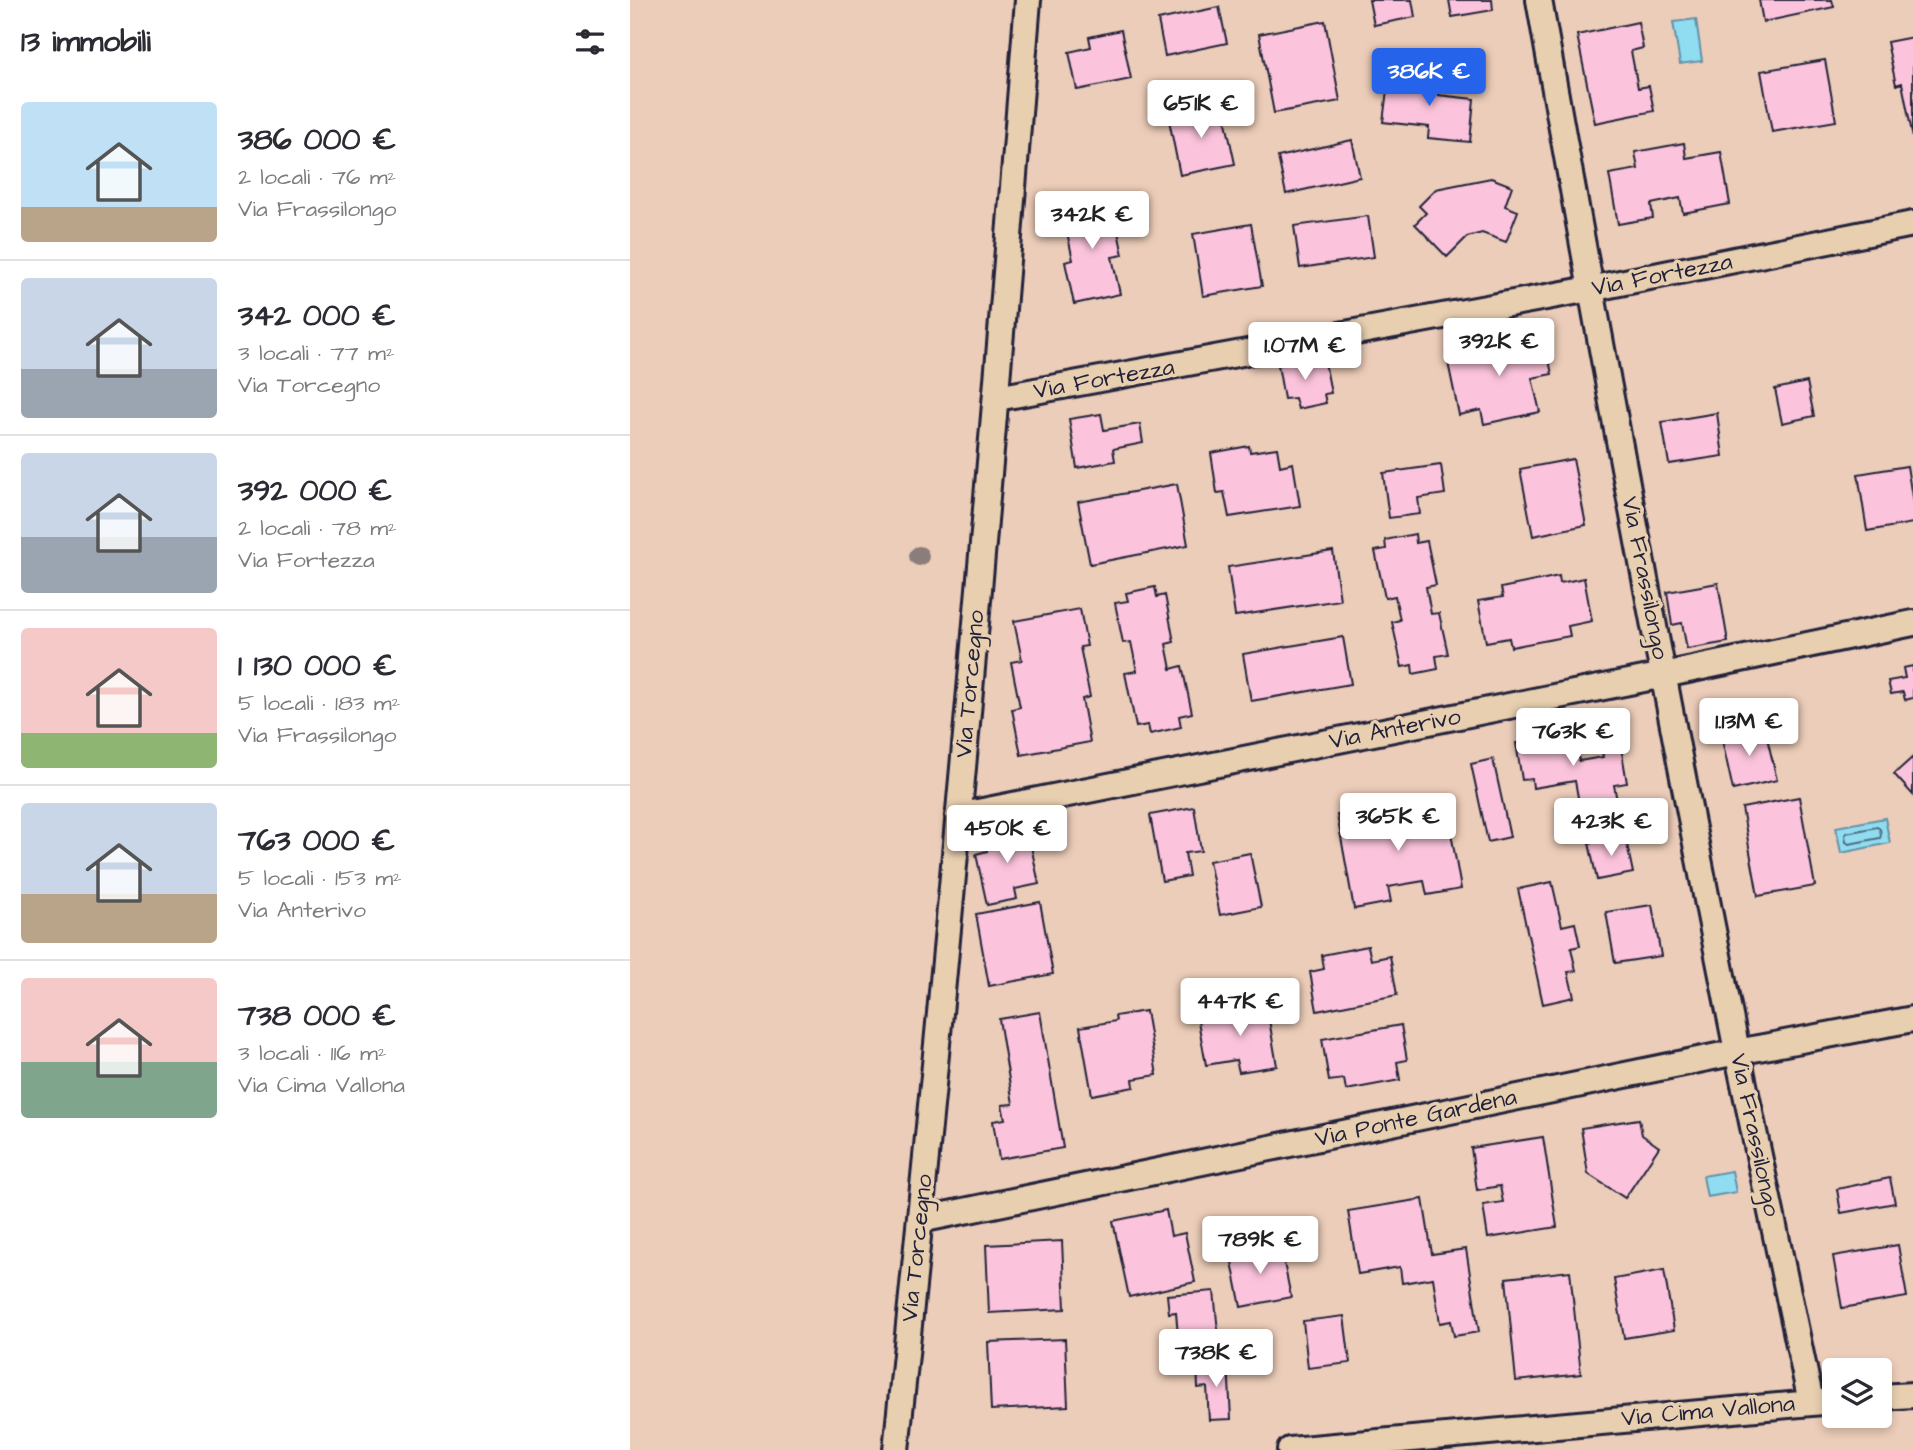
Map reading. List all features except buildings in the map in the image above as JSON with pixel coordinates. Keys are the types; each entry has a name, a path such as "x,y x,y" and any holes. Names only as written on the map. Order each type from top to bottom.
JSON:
{"street":[{"name":"Via Torcegno","path":"896,1450 997,398 1028,0"},
{"name":"Via Frassilongo","path":"1539,0 1590,289 1737,1052 1822,1397"},
{"name":"Via Fortezza","path":"997,398 1590,289 1913,224"},
{"name":"Via Anterivo","path":"958,816 1913,623"},
{"name":"Via Ponte Gardena","path":"920,1220 1737,1052 1913,1019"},
{"path":"1892,1397 1913,1395"},
{"name":"Via Cima Vallona","path":"1290,1450 1822,1401"}],"water":[{"path":"1696,19 1702,61 1680,64 1673,22"},
{"path":"1885,818 1890,843 1841,853 1836,827"},
{"path":"1732,1171 1736,1192 1707,1197 1703,1176"}]}
